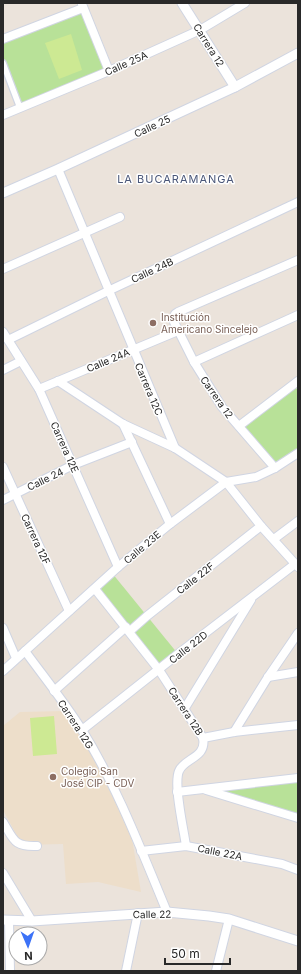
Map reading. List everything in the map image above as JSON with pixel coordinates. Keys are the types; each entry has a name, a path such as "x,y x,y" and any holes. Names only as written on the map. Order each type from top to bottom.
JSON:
{"street":[{"name":"Carrera 12","path":"182,3 235,87"},
{"name":"Calle 25A","path":"3,115 109,71 200,30 245,3"},
{"path":"3,39 82,5 109,71"},
{"name":"Calle 25","path":"3,193 235,87 298,53"},
{"path":"3,63 20,108"},
{"name":"Carrera 12C","path":"58,169 174,448"},
{"name":"Calle 24B","path":"8,340 108,291 298,202"},
{"path":"3,269 120,217"},
{"name":"Carrera 12","path":"275,468 222,407 194,362 174,322 174,317 178,312 298,260"},
{"path":"194,362 298,315"},
{"name":"Calle 24A","path":"39,389 178,331"},
{"name":"Carrera 12E","path":"3,332 39,389 118,568"},
{"path":"3,370 21,361"},
{"path":"239,426 298,381"},
{"path":"58,382 123,424 174,448 226,482 261,526 297,566"},
{"path":"123,424 170,524"},
{"name":"Calle 24","path":"3,500 73,465 132,442"},
{"name":"Calle 23E","path":"3,671 118,568 170,524 226,482 256,476 275,468 298,452"},
{"name":"Carrera 12F","path":"3,467 69,612"},
{"path":"274,539 298,521"},
{"name":"Calle 22F","path":"54,691 128,629 147,616 261,526"},
{"name":"Calle 22D","path":"82,730 253,596 297,566"},
{"name":"Carrera 12B","path":"95,589 159,670 203,738 204,743 200,752 183,765 178,772 177,792 186,846"},
{"path":"185,708 253,596"},
{"path":"3,628 16,658"},
{"path":"234,732 268,676 298,633"},
{"name":"Carrera 12G","path":"25,652 82,730 105,771 167,912"},
{"path":"268,676 298,672"},
{"path":"203,738 234,732 298,725"},
{"path":"177,792 298,778"},
{"path":"204,789 298,818"},
{"path":"3,822 16,843 25,847 37,846"},
{"name":"Calle 22A","path":"141,851 186,846 282,864 298,870"},
{"path":"3,873 32,921"},
{"name":"Calle 22","path":"6,921 32,921 167,912 229,919 298,941"},
{"path":"126,971 138,914"},
{"path":"216,971 229,919"},
{"path":"6,921 10,971"}],"shaded area":[{"name":"Colegio San José CIP - CDV","path":"65,711 87,745 131,833 141,892 98,882 66,884 63,844 22,845 3,810 3,726 20,712"}],"green space":[{"path":"83,8 109,71 20,108 3,63 3,39"},
{"path":"71,34 82,70 59,79 45,43"},
{"path":"296,388 298,390 298,453 275,468 239,426"},
{"path":"112,573 178,654 159,670 95,589"},
{"path":"54,716 57,754 33,756 30,718"},
{"path":"298,778 298,818 204,789"}],"place":[{"name":"Institución Americano Sincelejo","path":"153,323"},
{"name":"Colegio San José CIP - CDV","path":"53,777"}],"district":[{"name":"LA BUCARAMANGA","path":"176,179"}]}
